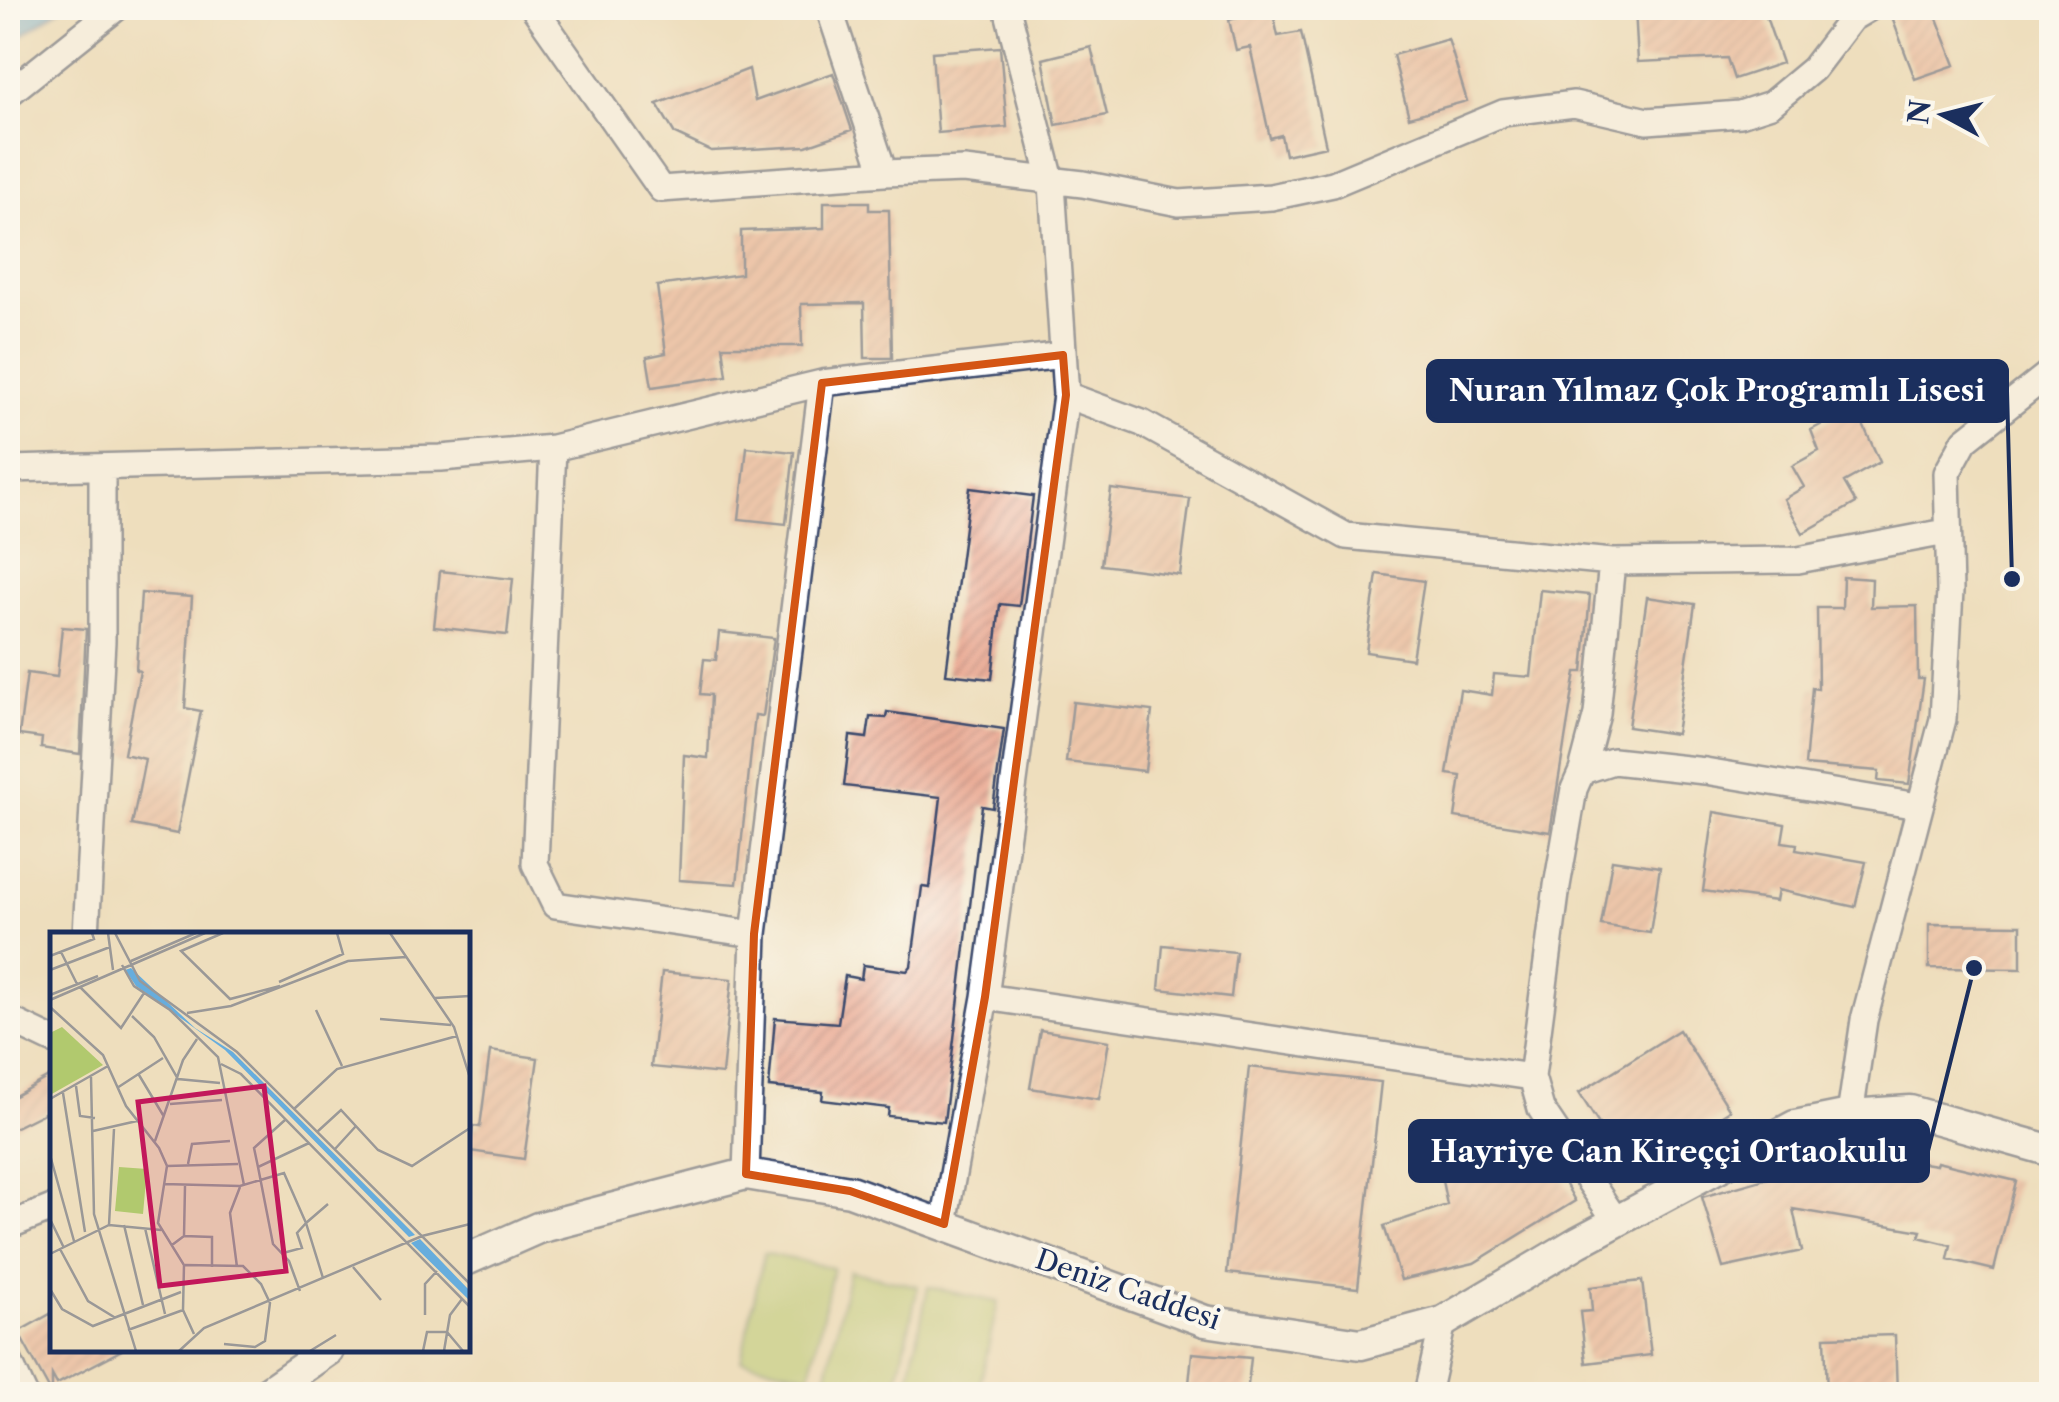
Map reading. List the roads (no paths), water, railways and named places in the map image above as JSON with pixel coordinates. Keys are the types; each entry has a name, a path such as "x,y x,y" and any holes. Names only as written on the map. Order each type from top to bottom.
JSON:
{"street":[{"path":"8,94 116,8"},
{"path":"534,8 660,190 884,172 964,170 1052,184 1082,184 1179,203 1270,196 1333,184 1504,113 1574,104 1647,121 1740,114 1771,104 1814,69 1856,11"},
{"path":"829,8 884,172"},
{"path":"944,1224 985,996 1066,395 1052,184 1007,8"},
{"path":"8,469 441,458 553,448 822,384 1063,355"},
{"path":"1850,1114 1864,1020 1943,719 1950,592 1947,474 1965,440 2052,371"},
{"path":"746,1174 754,934 822,384"},
{"path":"1066,395 1142,423 1346,536 1612,562 1798,560 1946,532"},
{"path":"553,448 535,864 554,905 754,934"},
{"path":"86,932 102,641 102,468"},
{"path":"1612,562 1597,714 1574,789 1532,1077 1548,1122 1616,1222"},
{"path":"1582,772 1613,761 1918,806"},
{"path":"985,996 1532,1077"},
{"path":"8,1019 50,1039"},
{"name":"Deniz Caddesi","path":"470,1258 538,1228 746,1174 850,1192 1204,1321 1360,1344 1442,1322 1795,1126 1850,1114 1910,1110 2052,1151"},
{"path":"8,1226 50,1209"},
{"path":"1427,1394 1442,1322"},
{"path":"265,1394 325,1352"},
{"path":"8,1359 24,1394"}],"water":[{"path":"8,8 61,8 8,45"}],"place":[{"name":"Nuran Yılmaz Çok Programlı Lisesi","path":"2012,579"},
{"name":"Hayriye Can Kireççi Ortaokulu","path":"1974,968"}]}
